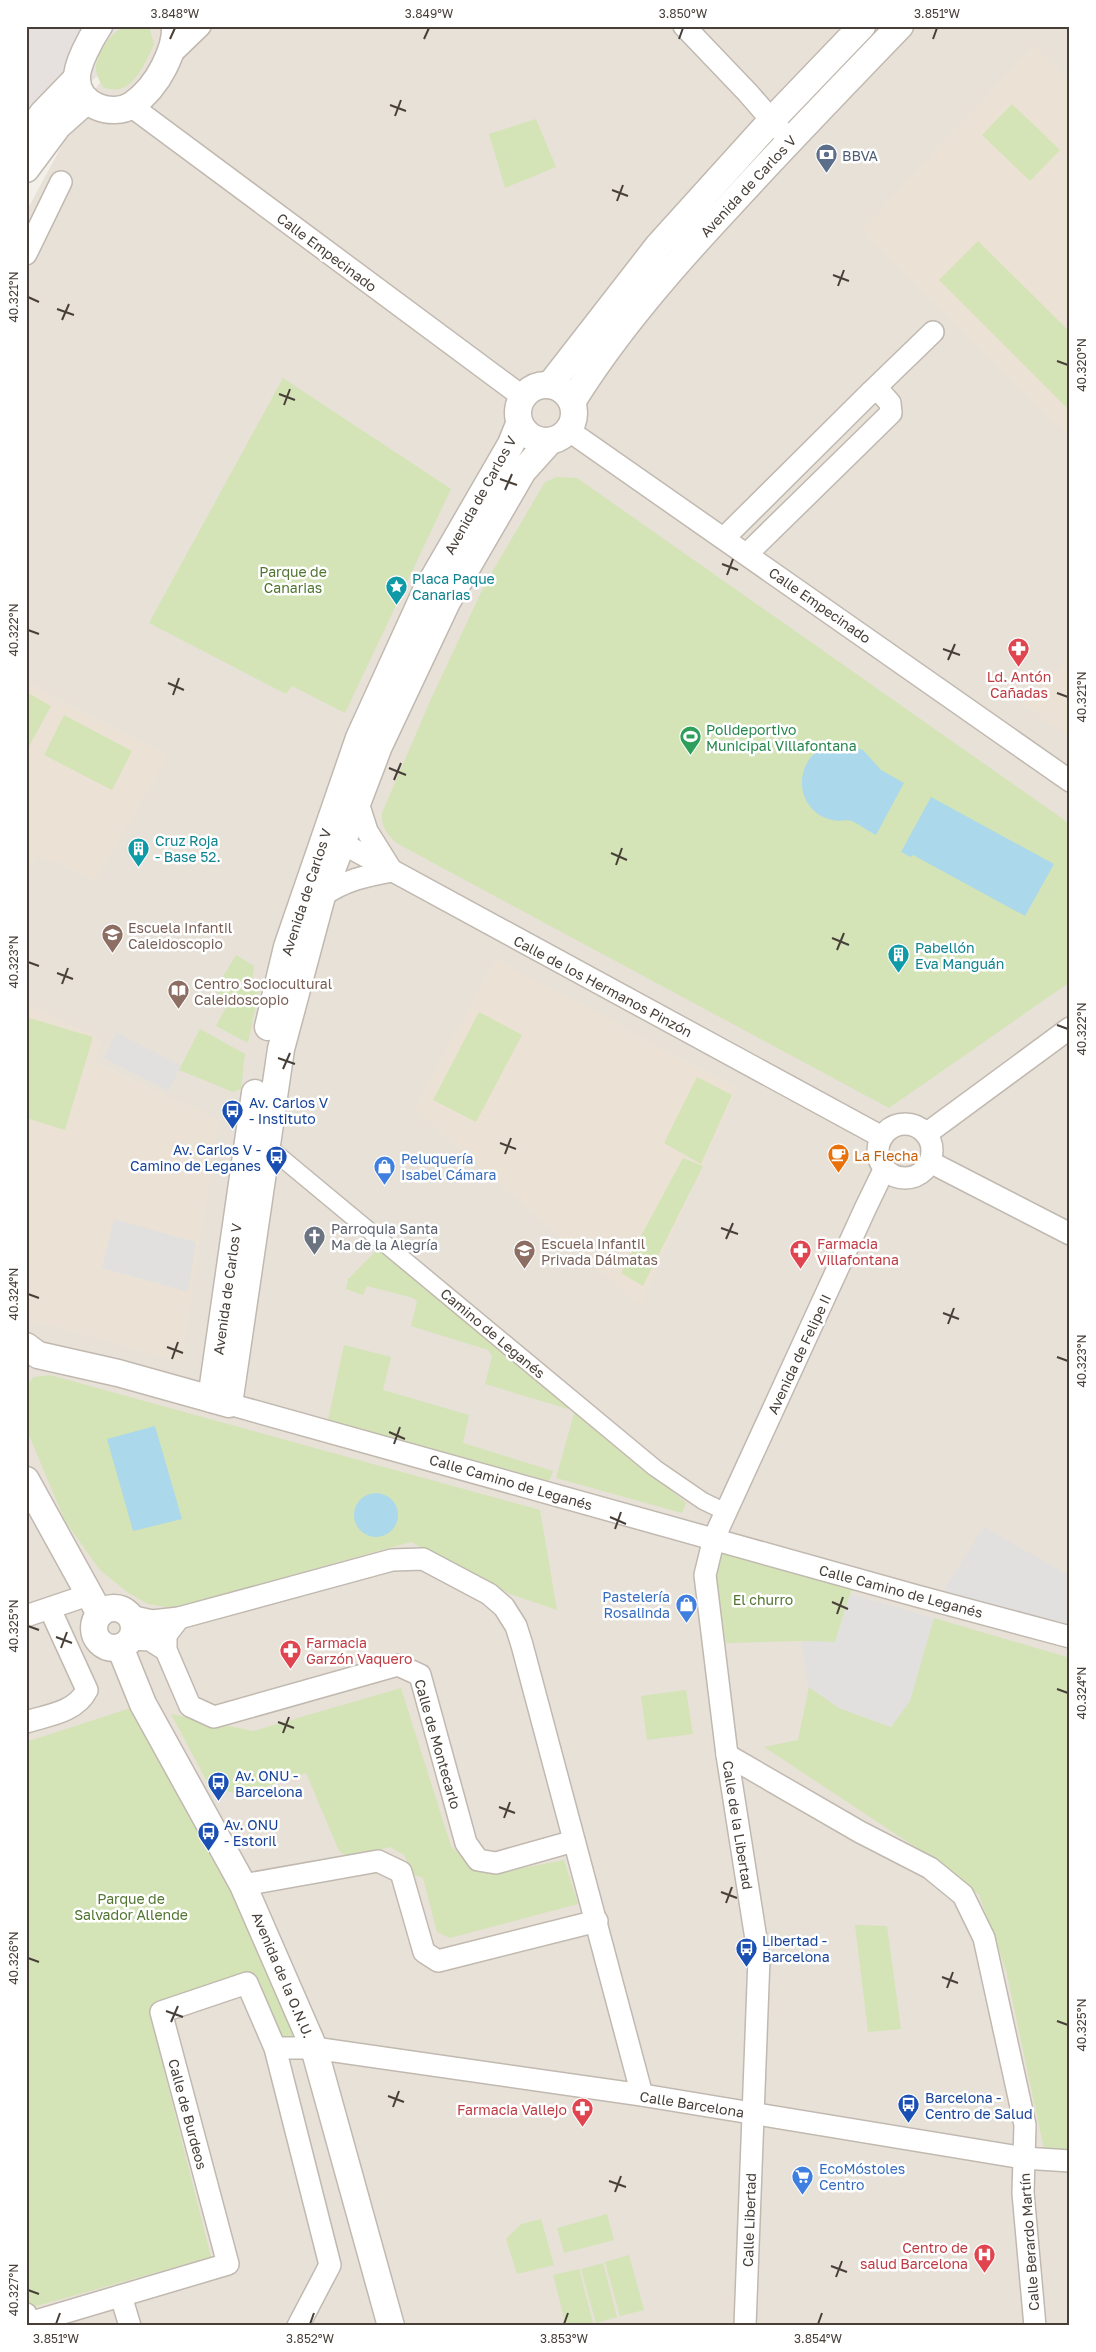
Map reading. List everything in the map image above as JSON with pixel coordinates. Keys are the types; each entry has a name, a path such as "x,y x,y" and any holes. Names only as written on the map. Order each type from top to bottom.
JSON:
{"street":[{"path":"26,169 58,126 81,90 92,35 99,26"},
{"path":"171,54 175,26"},
{"path":"81,90 110,110 131,106 156,82 171,54 200,26"},
{"path":"684,26 748,93 789,141"},
{"name":"Avenida de Carlos V","path":"550,385 658,246 771,121 862,26"},
{"name":"Avenida de Carlos V","path":"572,402 590,372 678,262 789,141 900,26"},
{"path":"26,136 43,113 81,90"},
{"name":"Calle Empecinado","path":"131,106 523,397"},
{"path":"26,254 61,182"},
{"path":"724,538 933,332"},
{"path":"550,385 563,390 572,402 574,419 559,436 537,440 527,434 519,424 519,406 523,397 532,388 550,385"},
{"path":"747,554 891,413 890,403 881,393 871,392"},
{"name":"Avenida de Carlos V","path":"220,1401 281,1050 322,896 333,841 359,738 426,591 511,444 519,424"},
{"name":"Avenida de Carlos V","path":"220,1401 244,1163 264,1045 287,947 333,841 358,800 379,746 447,602 523,471 533,458 559,436"},
{"name":"Calle Empecinado","path":"559,436 724,538 1070,781"},
{"path":"322,896 353,878 392,871 367,831 358,800"},
{"name":"Calle de los Hermanos Pinzón","path":"333,841 392,871 882,1137"},
{"path":"926,1134 1070,1028"},
{"path":"903,1124 916,1126 926,1134 931,1143 932,1152 930,1162 924,1170 915,1176 905,1178 895,1176 886,1171 878,1154 882,1137 891,1127 903,1124"},
{"name":"Camino de Leganés","path":"266,1145 655,1468 703,1501 726,1512"},
{"path":"930,1162 1070,1234"},
{"name":"Avenida de Felipe II","path":"714,1538 866,1207 886,1171"},
{"name":"Calle Camino de Leganés","path":"30,1353 118,1373 1070,1637"},
{"path":"26,1480 94,1604 94,1633 100,1642 109,1647 127,1634 152,1621 179,1618 392,1560 423,1560 489,1594 504,1607 516,1626 597,1921 642,2095"},
{"name":"Calle de la Libertad","path":"714,1538 705,1575 727,1755 759,1958 753,2114"},
{"path":"26,1616 50,1609 94,1604 121,1609 127,1634"},
{"path":"26,1722 74,1707 82,1700 87,1690 50,1609"},
{"path":"166,1650 166,1636 179,1618"},
{"path":"127,1634 150,1640 166,1650"},
{"name":"Avenida de la O.N.U.","path":"127,1634 143,1704 243,1885 314,2048 391,2326"},
{"name":"Calle de Montecarlo","path":"166,1650 190,1706 214,1717 398,1665 420,1675 466,1843 478,1860 496,1863 574,1841"},
{"name":"Calle Berardo Martín","path":"727,1755 860,1832 930,1868 963,1895 984,1938 1025,2125 1023,2193 1035,2326"},
{"path":"243,1885 378,1861 401,1872 424,1952 438,1961 597,1921"},
{"name":"Calle de Burdeos","path":"27,2320 121,2296 228,2264 161,2012 247,1983 275,2048 330,2265 298,2326"},
{"path":"275,2048 314,2048"},
{"name":"Calle Barcelona","path":"314,2048 642,2095 1024,2158 1070,2161"},
{"name":"Calle Libertad","path":"745,2326 753,2114"},
{"path":"121,2296 130,2326"}],"shaded area":[{"path":"26,26 134,26 119,58 26,136"},
{"path":"153,26 1070,26 1070,2326 26,2326 26,212 86,101 119,58"},
{"path":"1034,45 1070,80 1070,438 861,230"},
{"path":"1070,655 1070,737 1022,704"},
{"path":"26,681 168,756 95,881 76,871 37,856 26,875"},
{"path":"496,959 737,1088 640,1306 414,1109"},
{"path":"26,1002 101,1039 96,1062 219,1120 181,1362 26,1319"},
{"path":"117,1033 181,1066 168,1091 104,1058"},
{"path":"114,1219 196,1242 188,1292 102,1268"},
{"path":"984,1527 1070,1576 1070,1637 936,1601"},
{"path":"850,1594 934,1618 910,1701 891,1727 839,1708 809,1687 801,1641 835,1642"}],"green space":[{"path":"126,26 149,26 154,44 141,70 132,82 120,89 104,88 96,73 98,57 110,38"},
{"path":"1012,104 1060,150 1030,181 982,135"},
{"path":"536,119 556,167 505,188 489,134"},
{"path":"978,241 1070,332 1070,411 939,280"},
{"name":"Parque de Canarias","path":"283,378 451,489 345,713 292,686 286,694 149,623"},
{"name":"Polideportivo Municipal Villafontana","path":"557,477 577,478 1070,824 1070,982 889,1108 398,844 384,827 382,813 431,699 485,584 545,482"},
{"path":"26,692 51,706 26,752"},
{"path":"64,715 132,751 112,790 44,755"},
{"path":"236,955 254,966 252,983 260,986 248,1043 216,1026 230,1000 214,991"},
{"path":"479,1012 522,1035 476,1122 433,1100"},
{"path":"26,1017 93,1037 65,1130 26,1118"},
{"path":"200,1029 245,1054 241,1089 233,1092 179,1070"},
{"path":"697,1077 732,1095 701,1164 664,1143"},
{"path":"683,1158 703,1166 643,1286 621,1273"},
{"path":"380,1247 571,1405 568,1409 485,1384 492,1356 488,1350 411,1326 417,1301 413,1298 367,1286 363,1295 346,1289 348,1279"},
{"path":"344,1345 391,1357 383,1390 469,1415 463,1443 553,1471 549,1481 328,1420"},
{"path":"50,1375 540,1510 557,1610 510,1594 411,1542 173,1608 148,1604 127,1592 100,1570 65,1521 26,1428 26,1386 34,1377"},
{"path":"575,1410 686,1503 682,1513 556,1478"},
{"name":"El churro","path":"714,1538 854,1583 835,1642 726,1643 714,1575"},
{"path":"934,1618 1070,1658 1070,2151 1044,2149 1006,1970 979,1895 929,1856 764,1747 798,1740 809,1687 839,1708 891,1727"},
{"path":"401,1688 451,1846 471,1865 492,1874 564,1860 578,1904 450,1938 437,1932 423,1878 414,1875 404,1855 390,1847 349,1858 339,1851 306,1773 242,1795 210,1787 171,1714 253,1731"},
{"path":"686,1690 693,1734 647,1740 641,1696"},
{"name":"Parque de Salvador Allende","path":"143,1704 314,2048 278,2042 249,1977 149,2011 211,2257 26,2309 26,1742"},
{"path":"855,1925 887,1926 901,2029 868,2032"},
{"path":"607,2214 614,2240 564,2253 557,2228"},
{"path":"541,2219 554,2265 517,2274 506,2239 521,2224"},
{"path":"629,2255 644,2310 620,2316 605,2262"},
{"path":"603,2263 617,2317 596,2323 581,2269"},
{"path":"579,2269 593,2323 566,2326 553,2275"}],"water":[{"path":"842,743 863,750 881,770 904,783 876,835 852,821 835,821 824,817 816,812 805,799 802,781 803,772 810,758 822,748"},
{"path":"931,797 1054,864 1025,916 913,855 911,857 901,852"},
{"path":"155,1426 182,1519 133,1531 107,1439"},
{"path":"372,1493 380,1493 392,1499 398,1515 392,1531 380,1537 372,1537 360,1531 354,1519 354,1511 360,1499"}],"place":[{"name":"BBVA","path":"826,174"},
{"name":"Placa Paque Canarias","path":"396,605"},
{"name":"Ld. Antón Cañadas","path":"1019,667"},
{"name":"Polideportivo Municipal Villafontana","path":"690,756"},
{"name":"Cruz Roja - Base 52.","path":"139,867"},
{"name":"Escuela Infantil Caleidoscopio","path":"112,954"},
{"name":"Pabellón Eva Manguán","path":"899,974"},
{"name":"Centro Sociocultural Caleidoscopio","path":"178,1010"},
{"name":"Av. Carlos V - Instituto","path":"233,1129"},
{"name":"La Flecha","path":"838,1174"},
{"name":"Av. Carlos V - Camino de Leganes","path":"277,1176"},
{"name":"Peluquería Isabel Cámara","path":"385,1185"},
{"name":"Parroquia Santa Mª de la Alegría","path":"315,1255"},
{"name":"Escuela Infantil Privada Dálmatas","path":"525,1270"},
{"name":"Farmacia Villafontana","path":"801,1270"},
{"name":"Pastelería Rosalinda","path":"686,1623"},
{"name":"Farmacia Garzón Vaquero","path":"290,1669"},
{"name":"Av. ONU - Barcelona","path":"219,1802"},
{"name":"Av. ONU - Estoril","path":"208,1851"},
{"name":"Libertad - Barcelona","path":"746,1967"},
{"name":"Barcelona - Centro de Salud","path":"909,2124"},
{"name":"Farmacia Vallejo","path":"583,2128"},
{"name":"EcoMóstoles Centro","path":"803,2195"},
{"name":"Centro de salud Barcelona","path":"984,2274"}]}
